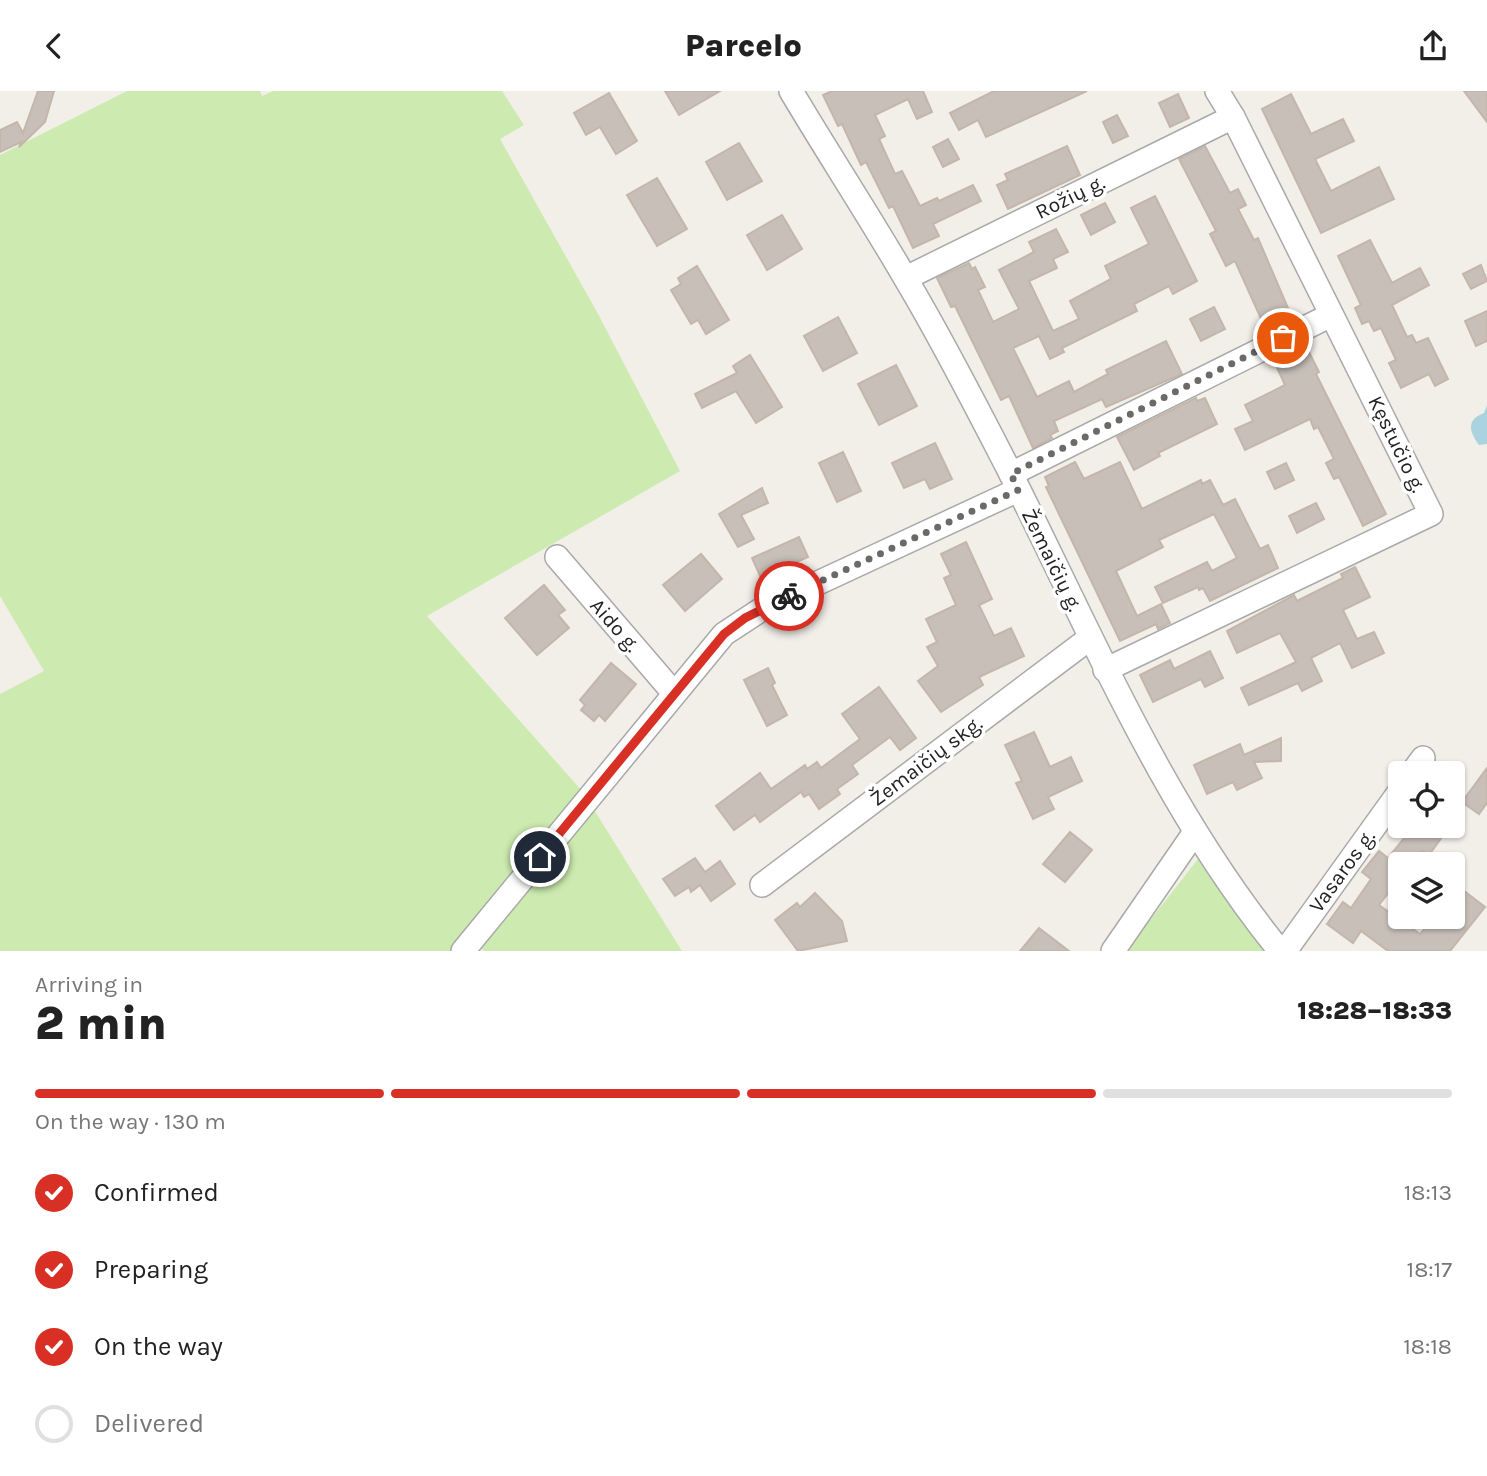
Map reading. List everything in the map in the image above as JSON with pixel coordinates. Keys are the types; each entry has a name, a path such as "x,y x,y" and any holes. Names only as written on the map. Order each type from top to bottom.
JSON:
{"street":[{"name":"Kęstučio g.","path":"1105,670 1431,514 1233,117 1217,91"},
{"name":"Žemaičių g.","path":"793,92 906,278 1015,482 1135,729 1195,832 1244,906 1282,951"},
{"name":"Rožių g.","path":"906,278 1233,117"},
{"path":"463,951 673,692 724,634 745,618 1015,482 1331,315"},
{"name":"Aido g.","path":"557,557 673,692"},
{"name":"Žemaičių skg.","path":"762,885 1090,638"},
{"name":"Vasaros g.","path":"1282,951 1388,806"},
{"path":"1113,951 1195,832"}],"green space":[{"path":"127,91 260,91 262,96 273,91 502,91 524,125 500,139 597,312 680,471 427,616 583,792 682,951 484,951 473,939 463,951 0,951 0,694 44,671 0,596 0,155"},
{"path":"1198,859 1238,916 1267,951 1126,951"}],"water":[{"path":"1487,405 1487,444 1479,445 1471,426 1474,419 1484,413"}],"building":[{"path":"38,91 54,91 45,122 19,147 21,142 0,152 0,130 17,122 23,133"},
{"path":"665,91 720,91 679,115"},
{"path":"832,91 923,91 932,112 917,119 908,99 875,115 885,136 879,139 895,174 902,171 920,206 937,198 939,201 973,185 981,201 933,224 939,236 913,248 893,206 889,208 866,162 861,165 842,124 838,126 823,95"},
{"path":"994,91 1087,91 986,137 978,120 959,130 950,113"},
{"path":"1464,91 1487,91 1487,122"},
{"path":"609,93 637,141 616,154 600,127 586,135 574,113"},
{"path":"1178,94 1189,118 1170,127 1159,103"},
{"path":"1291,94 1311,134 1343,119 1354,141 1315,159 1331,191 1379,167 1394,199 1321,233 1262,109"},
{"path":"1117,115 1128,136 1113,143 1103,122"},
{"path":"948,139 959,159 943,167 933,147"},
{"path":"739,143 762,181 727,200 706,162"},
{"path":"1067,146 1080,175 1008,209 997,185 1008,180 1005,174"},
{"path":"1205,146 1230,193 1238,189 1246,205 1238,209 1254,240 1258,238 1288,308 1262,321 1235,261 1226,266 1210,234 1216,231 1179,159"},
{"path":"657,178 687,229 657,246 627,195"},
{"path":"1155,196 1197,281 1173,294 1169,286 1134,304 1137,311 1062,348 1064,352 1050,359 1039,336 1013,348 1037,397 1069,381 1074,392 1108,374 1106,370 1166,341 1182,374 1106,407 1102,399 1054,421 1058,431 1050,435 1052,438 1033,448 1009,396 1001,400 955,306 951,307 937,278 969,263 972,269 975,267 985,287 978,290 993,322 1019,309 999,270 1034,252 1029,242 1056,229 1068,252 1053,259 1057,268 1029,281 1053,331 1079,319 1070,301 1111,279 1105,266 1149,244 1131,208"},
{"path":"1105,203 1115,222 1091,235 1081,215"},
{"path":"782,215 802,249 767,270 747,235"},
{"path":"1370,240 1392,283 1420,268 1429,285 1392,305 1407,337 1412,335 1416,343 1428,338 1448,379 1435,386 1429,374 1401,388 1389,363 1396,360 1381,328 1374,331 1369,321 1362,324 1355,308 1361,305 1338,256"},
{"path":"1481,265 1487,281 1471,289 1463,274"},
{"path":"697,266 729,320 706,334 698,320 691,324 671,290 681,284 678,278"},
{"path":"1214,307 1225,329 1201,341 1190,319"},
{"path":"1487,311 1487,341 1476,346 1465,321"},
{"path":"838,317 857,353 823,371 804,336"},
{"path":"1306,346 1319,372 1316,374 1386,514 1363,526 1339,477 1334,479 1326,463 1334,459 1318,427 1314,429 1310,419 1245,450 1235,429 1253,421 1245,405 1285,385 1274,361"},
{"path":"750,355 782,407 756,423 736,391 702,408 695,394 737,373 733,366"},
{"path":"896,365 917,406 879,425 858,384"},
{"path":"1196,398 1197,401 1205,398 1217,424 1158,453 1160,456 1134,470 1117,437"},
{"path":"935,443 952,479 930,489 925,479 904,488 892,463"},
{"path":"843,452 861,491 837,502 819,463"},
{"path":"1075,462 1084,479 1120,462 1142,509 1201,480 1202,484 1210,480 1223,505 1235,499 1260,549 1268,545 1278,568 1210,601 1203,588 1199,590 1198,587 1163,603 1155,587 1207,562 1212,571 1237,558 1214,514 1159,540 1163,547 1116,571 1137,616 1161,604 1170,623 1158,629 1156,624 1120,641 1046,487 1049,486 1045,477"},
{"path":"1286,463 1294,480 1275,489 1267,472"},
{"path":"762,488 768,503 741,515 754,539 738,547 719,514"},
{"path":"1316,503 1324,519 1297,533 1289,516"},
{"path":"799,537 808,557 761,578 752,558"},
{"path":"966,542 992,599 979,605 994,636 1011,628 1024,656 979,677 983,685 941,712 918,681 938,666 927,647 937,642 926,619 956,605 944,578 951,575 941,554"},
{"path":"701,554 722,579 685,611 663,585"},
{"path":"1355,567 1370,597 1343,610 1357,639 1374,632 1384,653 1352,668 1340,643 1311,658 1322,681 1302,691 1298,683 1249,705 1241,688 1296,662 1280,633 1237,653 1227,631 1294,595 1297,601 1343,578 1341,574"},
{"path":"544,585 565,610 558,615 569,628 537,655 505,618"},
{"path":"1210,651 1223,678 1205,687 1201,679 1153,702 1140,675 1170,660 1174,669"},
{"path":"611,663 636,684 605,721 599,715 594,721 581,710 585,705 580,700"},
{"path":"768,668 775,683 772,685 787,715 767,726 744,680"},
{"path":"879,687 916,738 900,750 890,737 852,765 858,774 837,789 840,794 819,809 809,794 804,797 801,792 760,822 755,815 734,830 716,806 760,773 771,789 805,765 807,769 817,762 821,768 860,739 842,714"},
{"path":"1034,732 1050,767 1071,757 1082,781 1048,797 1054,809 1033,819 1016,783 1022,781 1005,745"},
{"path":"1281,738 1281,761 1254,762 1262,778 1237,790 1233,782 1207,794 1194,765 1240,744 1244,755"},
{"path":"1487,768 1487,803 1479,814 1465,804 1465,798"},
{"path":"1070,832 1092,850 1065,882 1043,864"},
{"path":"1404,838 1441,838 1431,852 1393,852"},
{"path":"1379,851 1388,858 1388,893 1379,905 1388,911 1388,929 1413,929 1420,934 1425,929 1465,929 1465,892 1485,907 1450,951 1388,951 1361,931 1353,943 1327,924 1343,902 1351,908 1371,879 1362,872"},
{"path":"695,858 705,872 720,861 735,884 711,901 700,885 691,892 689,887 675,896 663,879"},
{"path":"815,893 842,921 847,941 798,951 775,920 797,903 800,907"},
{"path":"1039,928 1069,951 1020,951"}],"way so far":[{"path":"789,596 1018,490 1011,474 1283,338"}],"route":[{"path":"540,857 673,692 724,634 745,618 789,596"}]}
